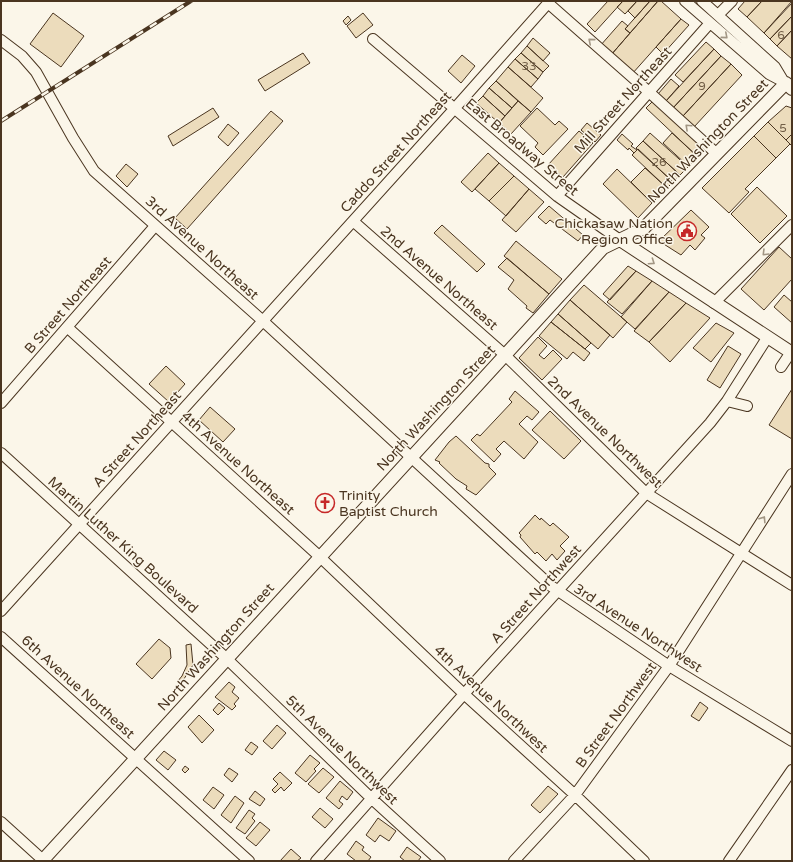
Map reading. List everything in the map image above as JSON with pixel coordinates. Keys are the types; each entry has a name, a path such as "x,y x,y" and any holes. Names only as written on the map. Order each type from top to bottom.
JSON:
{"main road":[{"name":"North Washington Street","path":"43,861 226,658 603,248 644,228 790,83"},
{"path":"620,240 791,353"}],"street":[{"path":"685,1 769,74 790,83"},
{"path":"702,1 775,67 790,83"},
{"path":"718,15 732,1"},
{"path":"549,2 717,154"},
{"name":"Caddo Street Northeast","path":"263,321 549,2"},
{"name":"Mill Street Northeast","path":"557,196 710,23"},
{"name":"East Broadway Street","path":"373,39 557,196 592,223 620,240"},
{"name":"3rd Avenue Northeast","path":"1,40 22,56 36,72 73,138 94,171 263,321 410,457"},
{"name":"2nd Avenue Northeast","path":"353,221 505,355"},
{"path":"714,303 792,225"},
{"name":"B Street Northeast","path":"1,403 155,226"},
{"name":"A Street Northeast","path":"1,611 263,321"},
{"name":"4th Avenue Northeast","path":"67,327 320,556"},
{"name":"A Street Northwest","path":"316,861 464,694 710,423 727,401 768,338"},
{"path":"780,367 791,353"},
{"name":"2nd Avenue Northwest","path":"505,355 646,493 792,585"},
{"path":"727,401 747,406"},
{"name":"Martin Luther King Boulevard","path":"1,453 80,523 226,658"},
{"name":"3rd Avenue Northwest","path":"410,457 558,591 668,666 792,741"},
{"name":"B Street Northwest","path":"514,861 575,795 668,666 792,474"},
{"name":"4th Avenue Northwest","path":"320,556 464,694 575,795 644,861"},
{"name":"6th Avenue Northeast","path":"1,637 248,861"},
{"name":"5th Avenue Northwest","path":"226,658 440,861"},
{"path":"729,861 792,770"},
{"path":"1,822 43,861"}],"building":[{"path":"608,1 623,1 595,32 587,24"},
{"path":"623,1 637,1 625,14 617,7"},
{"path":"637,1 650,1 635,18 628,11"},
{"path":"650,1 658,1 630,33 625,29"},
{"path":"658,1 661,1 681,19 632,74 611,55"},
{"path":"745,1 762,1 747,17 738,9"},
{"path":"762,1 792,1 764,33 747,17"},
{"path":"792,3 792,16 770,39 764,33"},
{"path":"53,13 84,36 61,67 30,44"},
{"path":"363,13 373,25 356,38 347,26"},
{"path":"348,16 351,20 346,25 343,21"},
{"path":"792,16 792,30 777,46 770,39"},
{"path":"681,19 689,25 663,54 656,47"},
{"path":"622,21 628,26 625,29 630,33 611,55 600,46"},
{"path":"792,30 792,59 777,46"},
{"path":"533,38 550,53 543,61 527,46"},
{"path":"706,42 714,49 683,82 675,75"},
{"path":"527,46 549,66 543,72 521,53"},
{"path":"714,49 721,56 673,108 666,101"},
{"path":"303,53 310,63 265,91 258,80"},
{"path":"521,53 543,72 538,79 515,59"},
{"path":"462,55 475,66 461,83 448,71"},
{"path":"721,56 731,64 683,116 673,108"},
{"path":"515,59 538,79 531,87 508,67"},
{"path":"731,64 742,75 694,127 683,116"},
{"path":"508,67 543,98 531,112 496,81"},
{"path":"671,79 679,86 666,101 658,94"},
{"path":"496,81 518,101 512,108 489,88"},
{"path":"489,88 512,108 505,116 483,96"},
{"path":"483,96 505,116 499,123 476,103"},
{"path":"654,100 705,148 698,157 646,108"},
{"path":"518,101 531,112 511,134 499,123"},
{"path":"786,106 792,108 792,134 786,140 768,122"},
{"path":"213,108 219,117 173,146 168,136"},
{"path":"537,108 555,125 559,121 568,129 543,155 535,147 538,143 520,126"},
{"path":"271,111 283,121 187,229 175,218"},
{"path":"768,122 790,144 776,158 754,136"},
{"path":"587,123 601,135 595,142 581,130"},
{"path":"228,124 239,133 228,146 218,137"},
{"path":"579,131 593,143 563,177 548,165"},
{"path":"650,133 688,167 680,175 643,141"},
{"path":"672,133 698,157 688,166 663,143"},
{"path":"622,134 633,144 631,146 637,150 634,153 629,148 628,150 617,140"},
{"path":"792,134 792,146 786,140"},
{"path":"754,136 776,158 745,189 749,192 729,213 702,188"},
{"path":"643,141 680,175 673,182 636,148"},
{"path":"638,149 673,182 667,188 632,155"},
{"path":"488,153 499,163 472,192 461,182"},
{"path":"499,163 514,176 489,201 475,189"},
{"path":"126,164 138,174 127,187 116,176"},
{"path":"645,168 667,188 652,203 631,182"},
{"path":"617,169 652,203 638,218 603,184"},
{"path":"514,176 529,189 506,216 489,201"},
{"path":"757,187 787,216 760,243 731,214"},
{"path":"529,189 544,202 516,232 502,220"},
{"path":"549,206 583,235 578,241 550,220 546,224 538,217"},
{"name":"Chickasaw Nation Region Office","path":"691,210 709,227 701,235 705,238 695,250 690,245 681,255 659,241"},
{"path":"442,225 485,264 477,272 434,233"},
{"path":"516,241 562,279 549,294 504,256"},
{"path":"779,247 792,259 792,279 764,310 741,289"},
{"path":"507,258 549,294 533,313 526,308 527,306 508,289 514,280 498,267"},
{"path":"628,266 636,271 610,300 603,294"},
{"path":"636,271 652,281 622,314 607,302"},
{"path":"652,281 669,292 635,329 621,317"},
{"path":"584,285 627,322 613,338 570,300"},
{"path":"669,292 686,303 649,342 634,331"},
{"path":"784,295 792,302 792,323 774,307"},
{"path":"570,300 610,335 598,349 558,314"},
{"path":"686,303 710,318 670,362 649,342"},
{"path":"558,314 591,343 585,349 551,322"},
{"path":"551,322 590,353 584,361 573,352 567,359 539,336"},
{"path":"716,323 734,333 711,362 693,348"},
{"path":"538,337 547,346 539,355 544,359 553,350 562,359 542,380 519,358"},
{"path":"728,346 741,354 720,388 707,380"},
{"path":"166,366 185,384 169,402 149,384"},
{"path":"792,389 792,439 769,425"},
{"path":"515,391 539,412 532,420 527,416 519,424 538,442 524,459 504,441 496,449 501,454 494,462 471,440 477,434 480,436 512,402 509,399"},
{"path":"210,407 235,429 223,442 199,420"},
{"path":"550,411 581,441 564,459 532,430"},
{"path":"456,436 485,463 489,464 489,467 496,474 476,495 466,489 467,486 456,479 439,463 440,462 435,460 449,442"},
{"path":"535,515 550,526 553,523 569,537 560,546 565,551 557,560 552,554 546,561 537,552 535,554 520,537 521,535 519,533"},
{"path":"159,639 170,648 171,658 152,679 136,664"},
{"path":"191,644 193,665 180,685 177,682 182,676 187,665 186,645"},
{"path":"229,682 235,687 232,692 239,698 234,704 236,706 232,710 215,697"},
{"path":"700,702 708,708 699,721 691,716"},
{"path":"219,703 225,708 218,715 213,710"},
{"path":"199,715 214,730 202,743 188,727"},
{"path":"277,725 286,733 272,749 263,741"},
{"path":"251,742 258,747 252,755 245,750"},
{"path":"164,751 176,760 168,770 156,760"},
{"path":"310,755 320,763 314,769 316,771 306,782 295,773"},
{"path":"185,766 189,769 185,773 182,770"},
{"path":"229,768 238,774 232,782 224,775"},
{"path":"323,768 334,777 319,793 308,784"},
{"path":"280,772 292,783 284,791 281,787 275,793 272,790 278,784 273,779"},
{"path":"340,781 353,792 347,800 342,796 339,801 343,804 339,809 326,798"},
{"path":"548,786 558,794 540,813 531,805"},
{"path":"213,787 224,795 214,809 203,800"},
{"path":"255,791 265,799 260,806 249,799"},
{"path":"235,796 244,803 231,823 221,815"},
{"path":"320,808 333,819 325,828 312,817"},
{"path":"249,810 255,814 252,818 255,821 245,834 236,828"},
{"path":"378,818 396,831 389,841 380,835 375,842 366,835"},
{"path":"260,822 270,830 256,846 246,838"},
{"path":"356,841 364,847 362,850 371,857 368,861 356,861 347,854"},
{"path":"407,847 421,857 418,861 405,861 400,857"},
{"path":"291,849 301,858 297,861 280,861"}],"railway":[{"path":"1,121 191,1"}],"place":[{"name":"Chickasaw Nation Region Office","path":"687,231"},
{"name":"Trinity Baptist Church","path":"325,503"}]}
